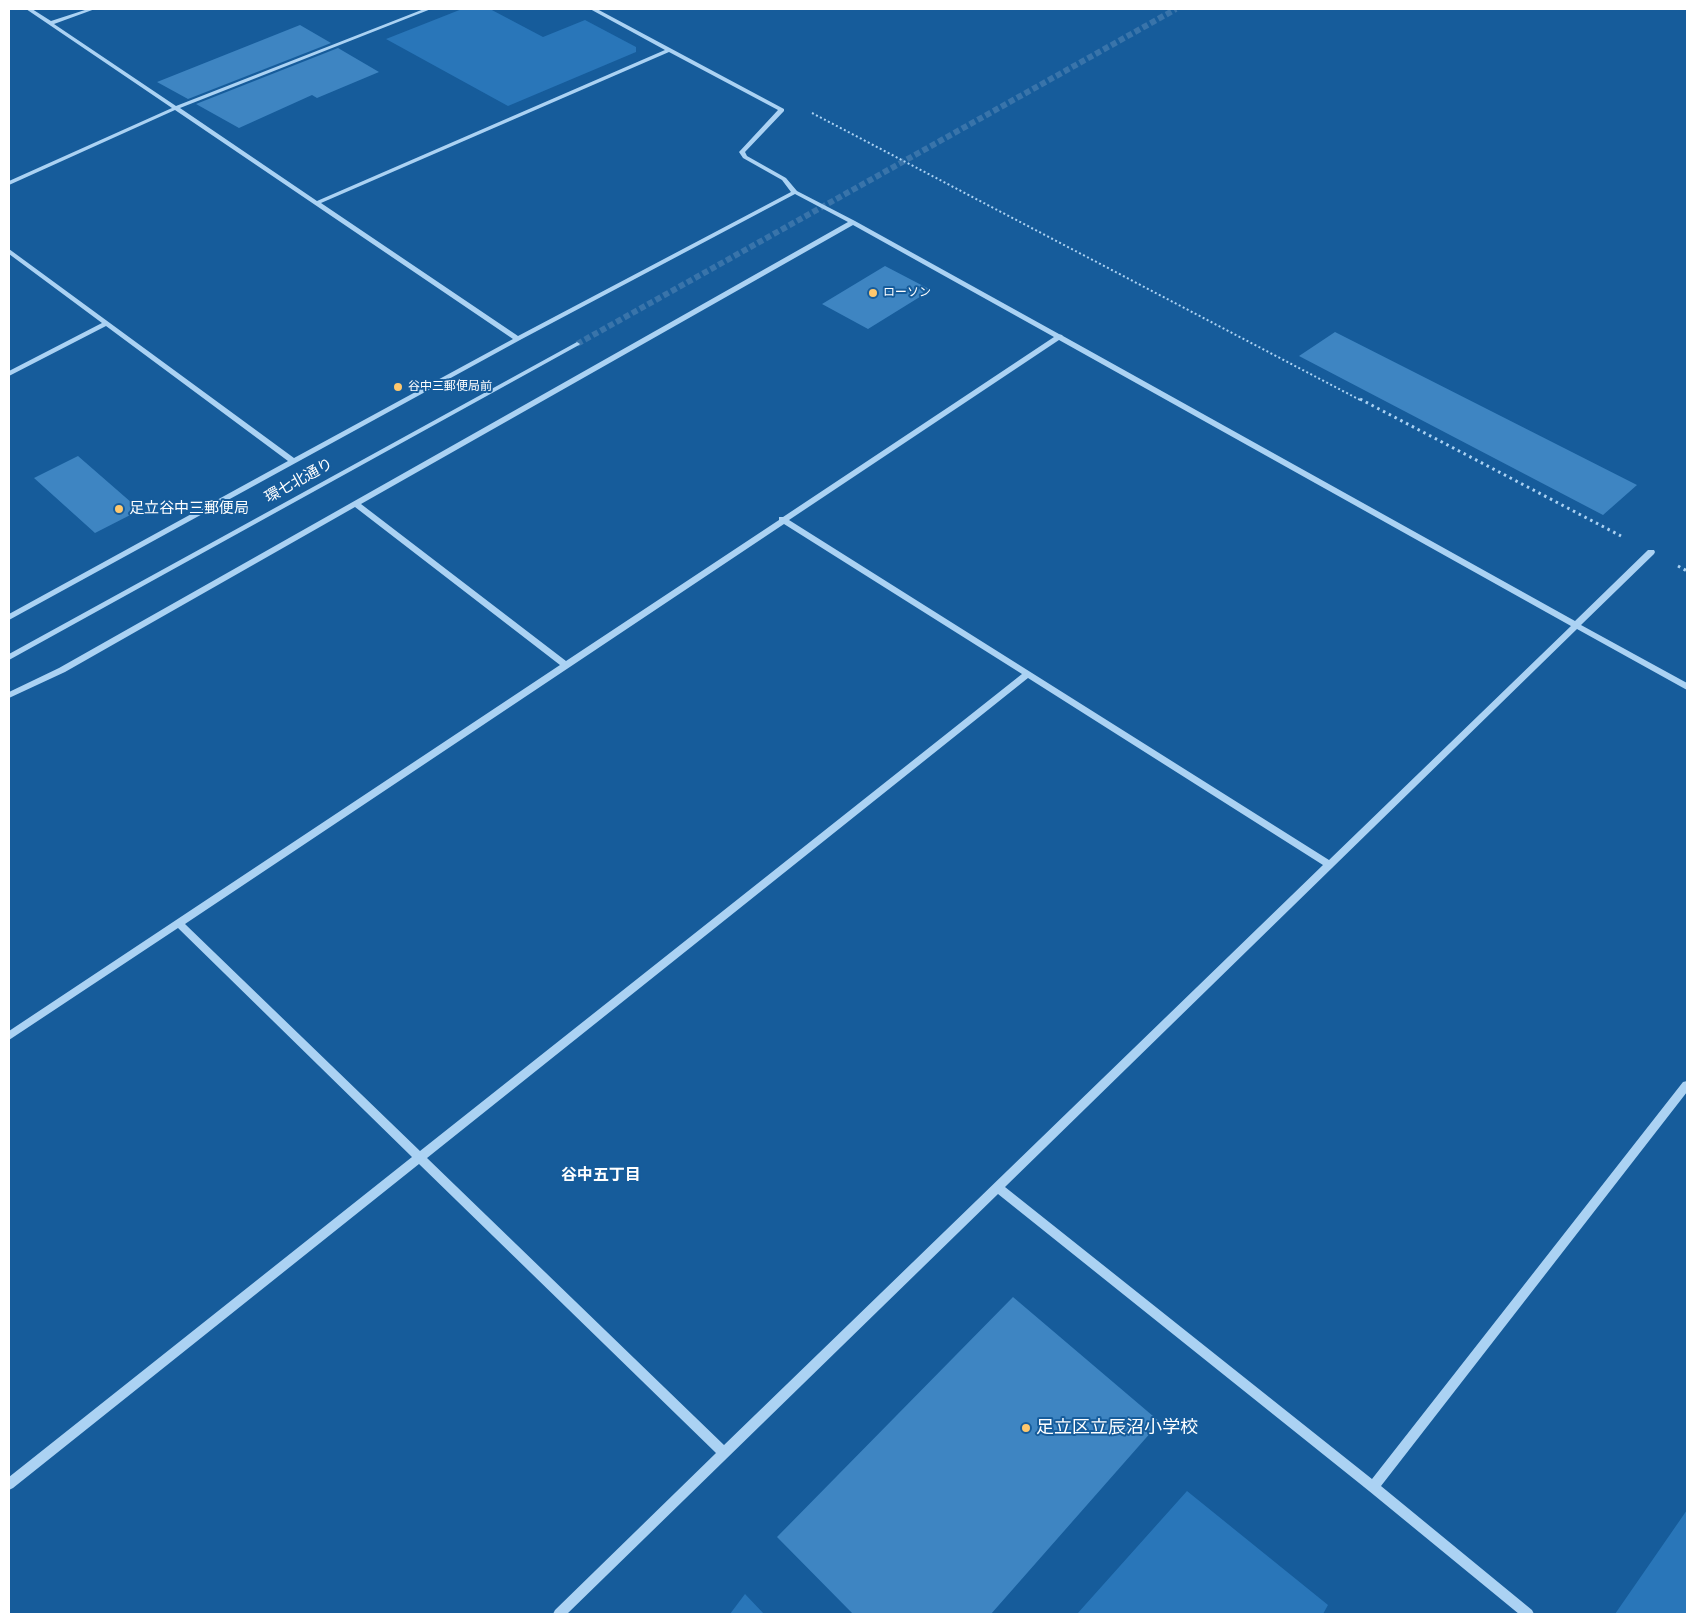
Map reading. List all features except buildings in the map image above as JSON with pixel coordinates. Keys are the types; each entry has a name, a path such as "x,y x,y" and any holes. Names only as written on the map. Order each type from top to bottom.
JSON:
{"street":[{"path":"29,9 518,339"},
{"path":"51,23 92,9"},
{"path":"9,183 176,108 428,9"},
{"path":"593,9 782,110 742,152 745,157 784,179 795,192 1060,336 1574,625 1687,686"},
{"path":"318,203 670,50"},
{"path":"9,617 518,339 795,192"},
{"path":"9,695 62,670 853,222"},
{"path":"9,252 294,462"},
{"path":"9,374 106,323"},
{"path":"9,1036 782,519 1060,336"},
{"name":"環七北通り","path":"9,657 577,344"},
{"path":"356,504 566,665"},
{"path":"782,519 1026,675 1329,864"},
{"path":"559,1614 723,1452 999,1188 1650,552"},
{"path":"9,1484 1026,675"},
{"path":"178,923 723,1452"},
{"path":"1373,1487 1687,1085"},
{"path":"999,1188 1373,1487 1528,1614"}],"path":[{"path":"782,110 794,104 1687,571"}],"shaded area":[{"path":"462,9 490,9 543,37 585,20 636,47 636,52 508,106 386,39"},
{"path":"1187,1491 1328,1605 1323,1614 1077,1614"},
{"path":"1687,1510 1687,1614 1615,1614"},
{"path":"745,1594 764,1614 730,1614"}],"tunnel":[{"path":"577,344 1176,9"}],"place":[{"name":"ローソン","path":"873,293"},
{"name":"谷中三郵便局前","path":"398,387"},
{"name":"足立谷中三郵便局","path":"119,509"},
{"name":"足立区立辰沼小学校","path":"1026,1428"}],"district":[{"name":"谷中五丁目","path":"601,1176"}]}
